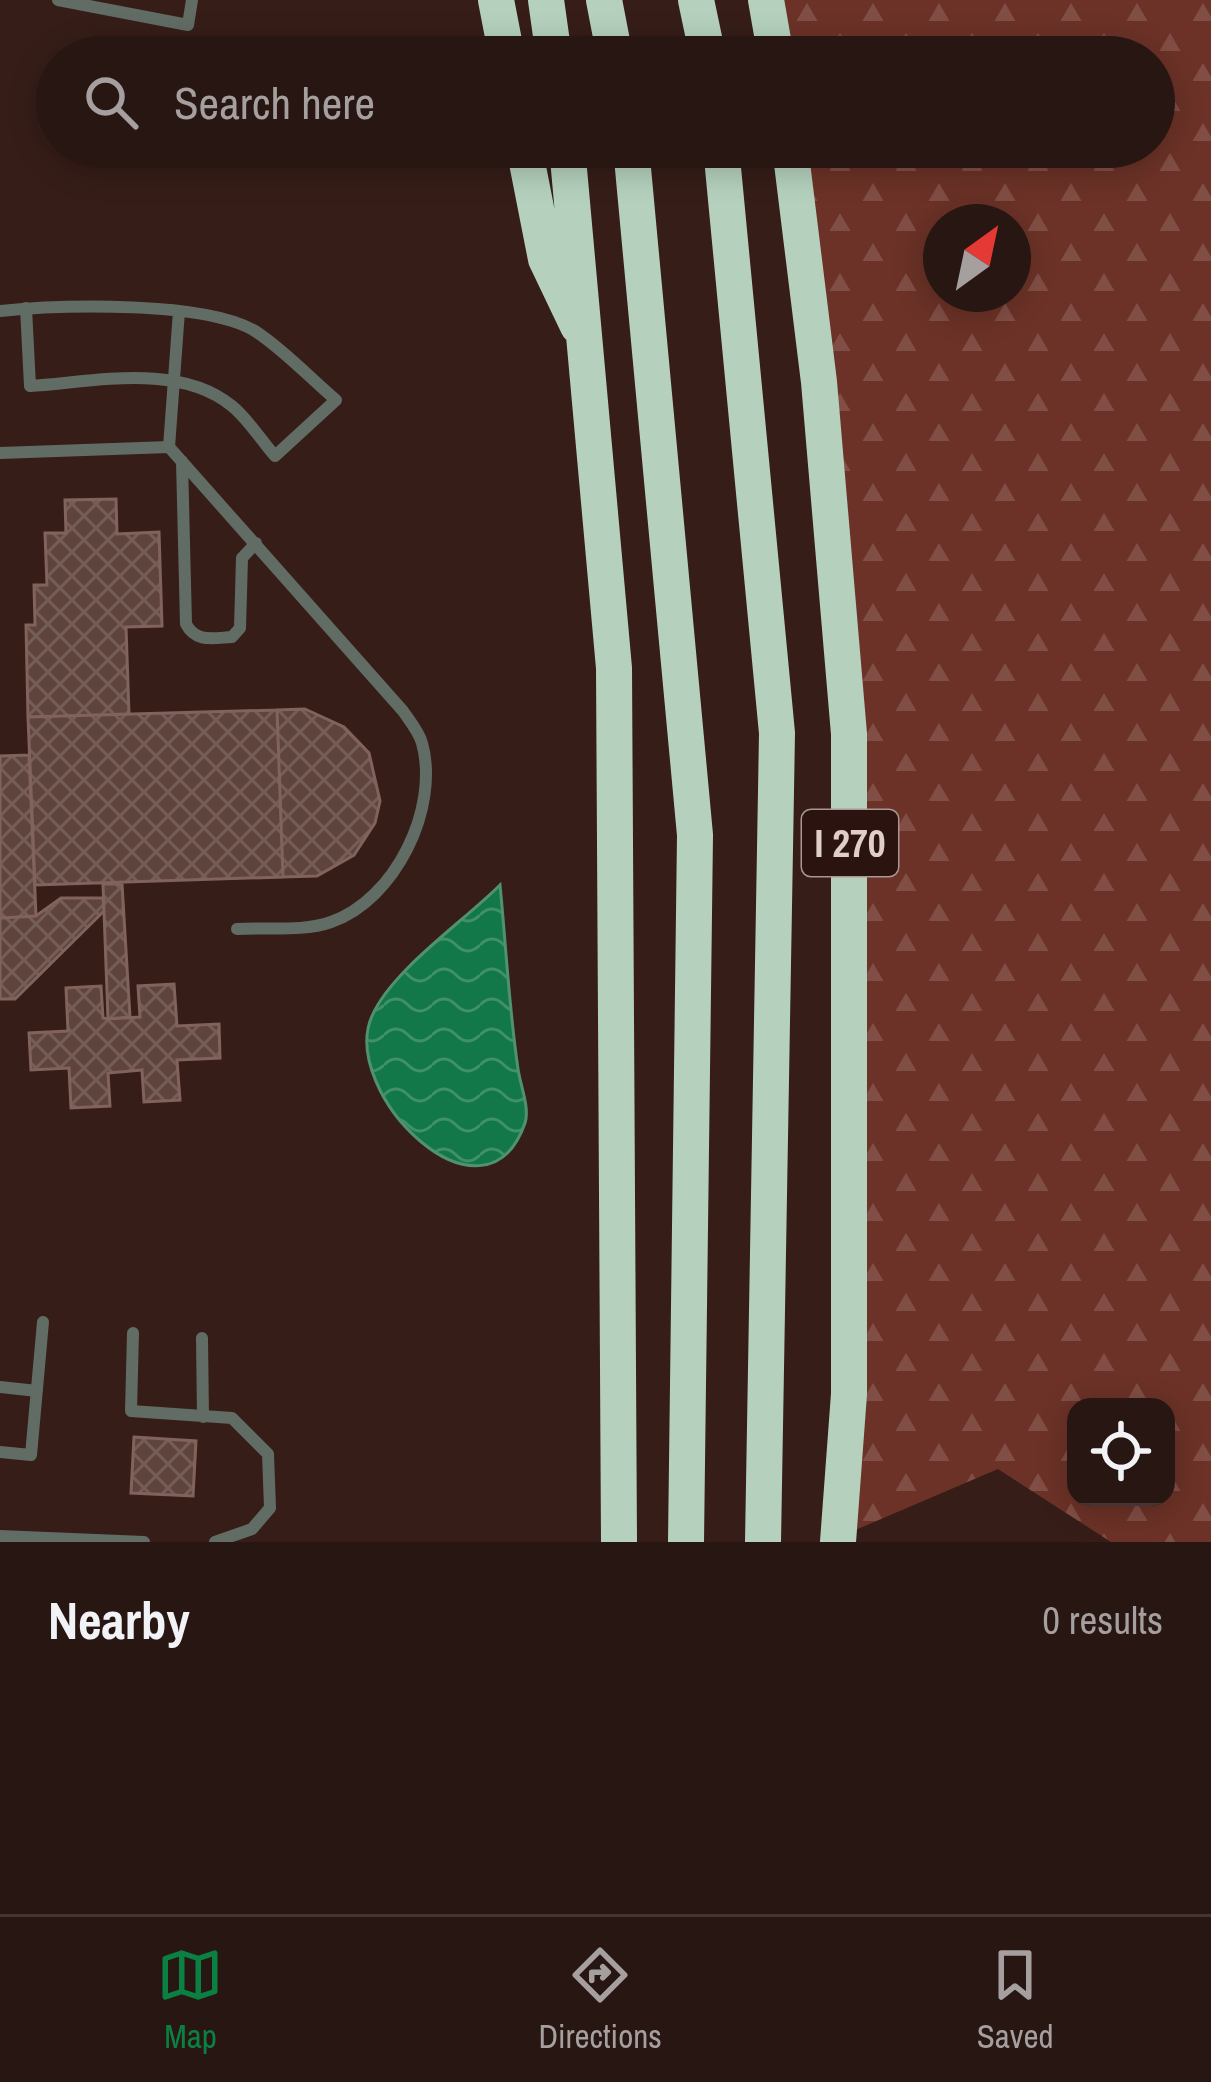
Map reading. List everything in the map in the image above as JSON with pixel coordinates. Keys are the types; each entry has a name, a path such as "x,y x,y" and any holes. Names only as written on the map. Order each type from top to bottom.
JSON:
{"highway":[{"path":"496,0 502,36"},
{"path":"546,0 551,36"},
{"path":"604,0 611,36"},
{"path":"696,0 703,36"},
{"path":"766,0 772,36"},
{"path":"528,168 545,259 588,346"},
{"path":"569,168 614,668 619,1542"},
{"path":"633,168 695,835 686,1542"},
{"name":"I 270","path":"723,168 777,733 763,1542"},
{"name":"I 270","path":"793,168 819,382 849,734 849,1394 838,1542"}],"lane":[{"path":"58,0 188,25 192,0"},
{"path":"0,311 26,308 179,311 254,330 336,400 275,456 232,406 197,386 176,382 30,386 26,308"},
{"path":"169,448 179,311"},
{"path":"0,453 169,448 403,711 422,743 424,808 407,848 371,898 330,923 237,928"},
{"path":"182,460 186,624 191,633 200,638 232,637 240,628 242,558 256,543"},
{"path":"0,1452 32,1455 43,1322"},
{"path":"133,1333 130,1411 232,1418 268,1454 270,1508 252,1529 215,1542"},
{"path":"202,1338 202,1417"},
{"path":"0,1387 37,1390"},
{"path":"0,1536 144,1542"}],"green space":[{"path":"766,0 1211,0 1211,1542 1111,1542 998,1469 839,1537 849,734 792,168 1175,168 1175,36 772,36"}],"water":[{"path":"500,885 526,1117 506,1155 479,1166 450,1160 421,1141 395,1114 376,1081 367,1047 372,1016 395,981"}],"building":[{"path":"116,499 117,534 159,532 162,626 126,627 129,714 28,717 26,625 35,625 34,585 47,585 45,533 66,533 65,500"},
{"path":"305,709 344,727 369,753 380,801 375,823 354,855 317,876 283,877 277,710"},
{"path":"277,710 283,877 35,885 28,717"},
{"path":"29,755 36,916 0,918 0,756"},
{"path":"103,884 122,884 130,1017 108,1019"},
{"path":"61,898 103,898 104,911 15,999 0,999 0,918 36,916"},
{"path":"174,984 177,1026 219,1024 220,1058 177,1060 180,1100 144,1102 142,1070 108,1073 110,1106 71,1108 69,1068 31,1070 29,1033 68,1031 66,988 101,986 103,1018 108,1019 140,1017 138,986"},
{"path":"134,1437 196,1441 193,1496 131,1493"}]}
